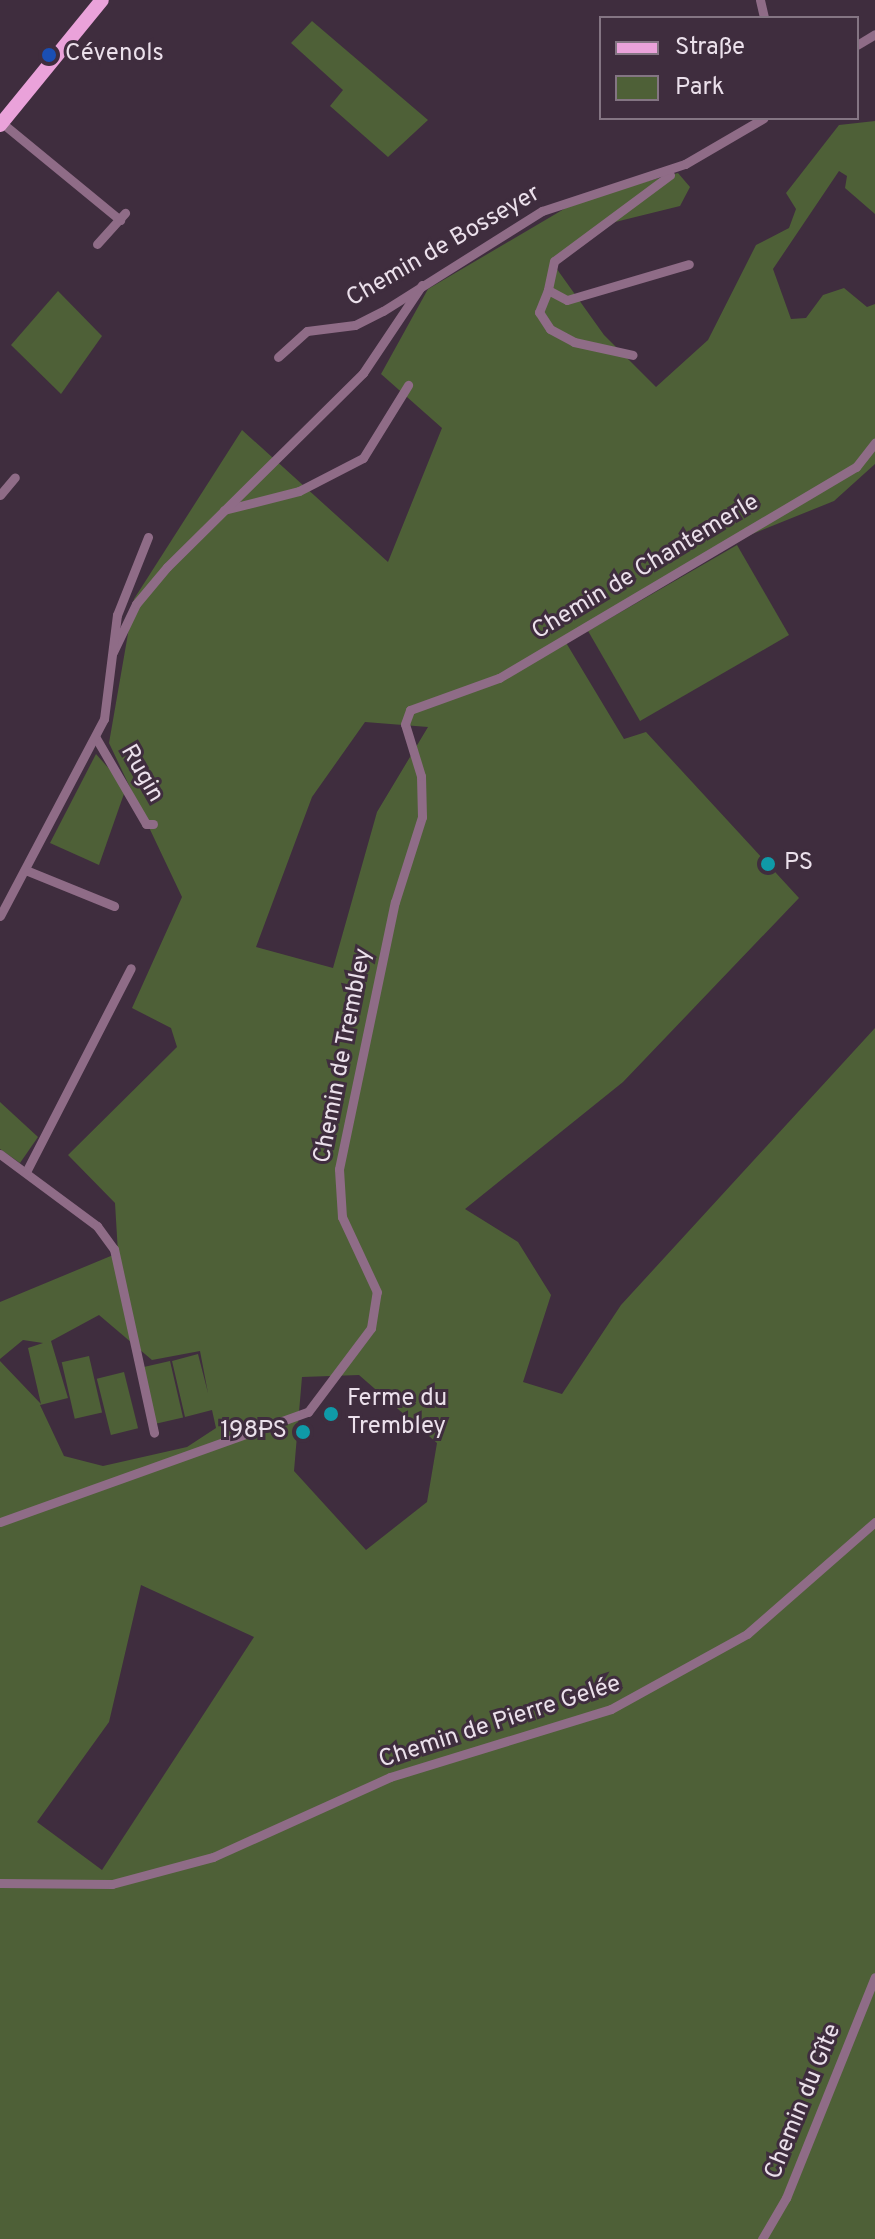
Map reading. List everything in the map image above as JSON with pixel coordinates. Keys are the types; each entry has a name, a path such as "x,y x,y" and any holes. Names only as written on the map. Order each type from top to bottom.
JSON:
{"main road":[{"path":"1,124 102,0"}],"street":[{"name":"Chemin de Bosseyer","path":"278,357 307,331 355,325 542,211 685,164 761,120"},
{"path":"1,124 122,216 97,244"},
{"path":"633,355 574,342 550,329 539,312 548,290 554,261 685,164"},
{"path":"548,290 567,300 689,264"},
{"path":"113,652 136,604 224,510 363,373 424,282"},
{"path":"224,510 299,491 363,458 408,385"},
{"name":"Chemin de Chantemerle","path":"422,700 499,678 856,467 875,443"},
{"path":"0,495 15,477"},
{"path":"0,916 28,871 96,738 117,615 148,537"},
{"name":"Chemin de Trembley","path":"0,1522 308,1412 371,1328 377,1292 342,1217 339,1169 395,902 422,817 421,776 405,724 422,700"},
{"name":"Rugin","path":"96,738 146,824 153,824"},
{"path":"28,871 114,906"},
{"path":"26,1172 131,968"},
{"path":"0,1154 97,1226 114,1249 154,1433"},
{"name":"Chemin de Pierre Gelée","path":"0,1883 112,1884 200,1860 294,1826 390,1777 611,1709 747,1634 875,1522"},
{"name":"Chemin du Gîte","path":"762,2239 786,2198 875,1977"}],"green space":[{"path":"312,21 428,120 388,157 330,106 343,90 291,43"},
{"path":"875,121 875,214 845,188 847,176 839,171 773,269 791,319 806,318 823,295 844,288 867,307 875,304 875,464 834,501 735,541 565,641 624,739 646,732 799,898 623,1082 465,1209 518,1242 551,1295 523,1382 562,1394 621,1305 875,1028 875,2239 0,2239 0,1361 41,1404 28,1348 43,1343 23,1340 0,1359 0,1302 118,1253 115,1203 68,1155 177,1047 171,1028 132,1008 182,897 109,743 134,599 242,430 388,562 442,428 381,374 428,289 581,199 678,173 690,187 680,206 603,225 554,265 604,335 656,387 708,340 756,245 789,228 796,209 786,193 839,125","holes":["365,722 428,727 377,812 333,968 256,947 312,797","99,1315 152,1360 200,1351 208,1393 198,1354 172,1361 185,1417 212,1410 216,1428 187,1447 103,1466 64,1456 40,1405 68,1398 51,1341","359,1375 437,1443 427,1502 366,1550 294,1471 302,1377","141,1585 254,1637 102,1870 37,1822 109,1722"]},
{"path":"58,291 102,336 61,394 11,345"},
{"path":"737,545 789,635 640,721 588,631"},
{"path":"96,754 126,788 99,865 50,843"},
{"path":"0,1102 38,1137 20,1163 0,1149"},
{"path":"89,1356 102,1413 75,1419 62,1362"},
{"path":"170,1361 183,1418 156,1424 143,1367"},
{"path":"124,1372 138,1428 111,1435 97,1379"}],"place":[{"name":"Cévenols","path":"49,55"},
{"name":"PS","path":"768,864"},
{"name":"Ferme du Trembley","path":"331,1414"},
{"name":"198·PS","path":"303,1432"}]}
